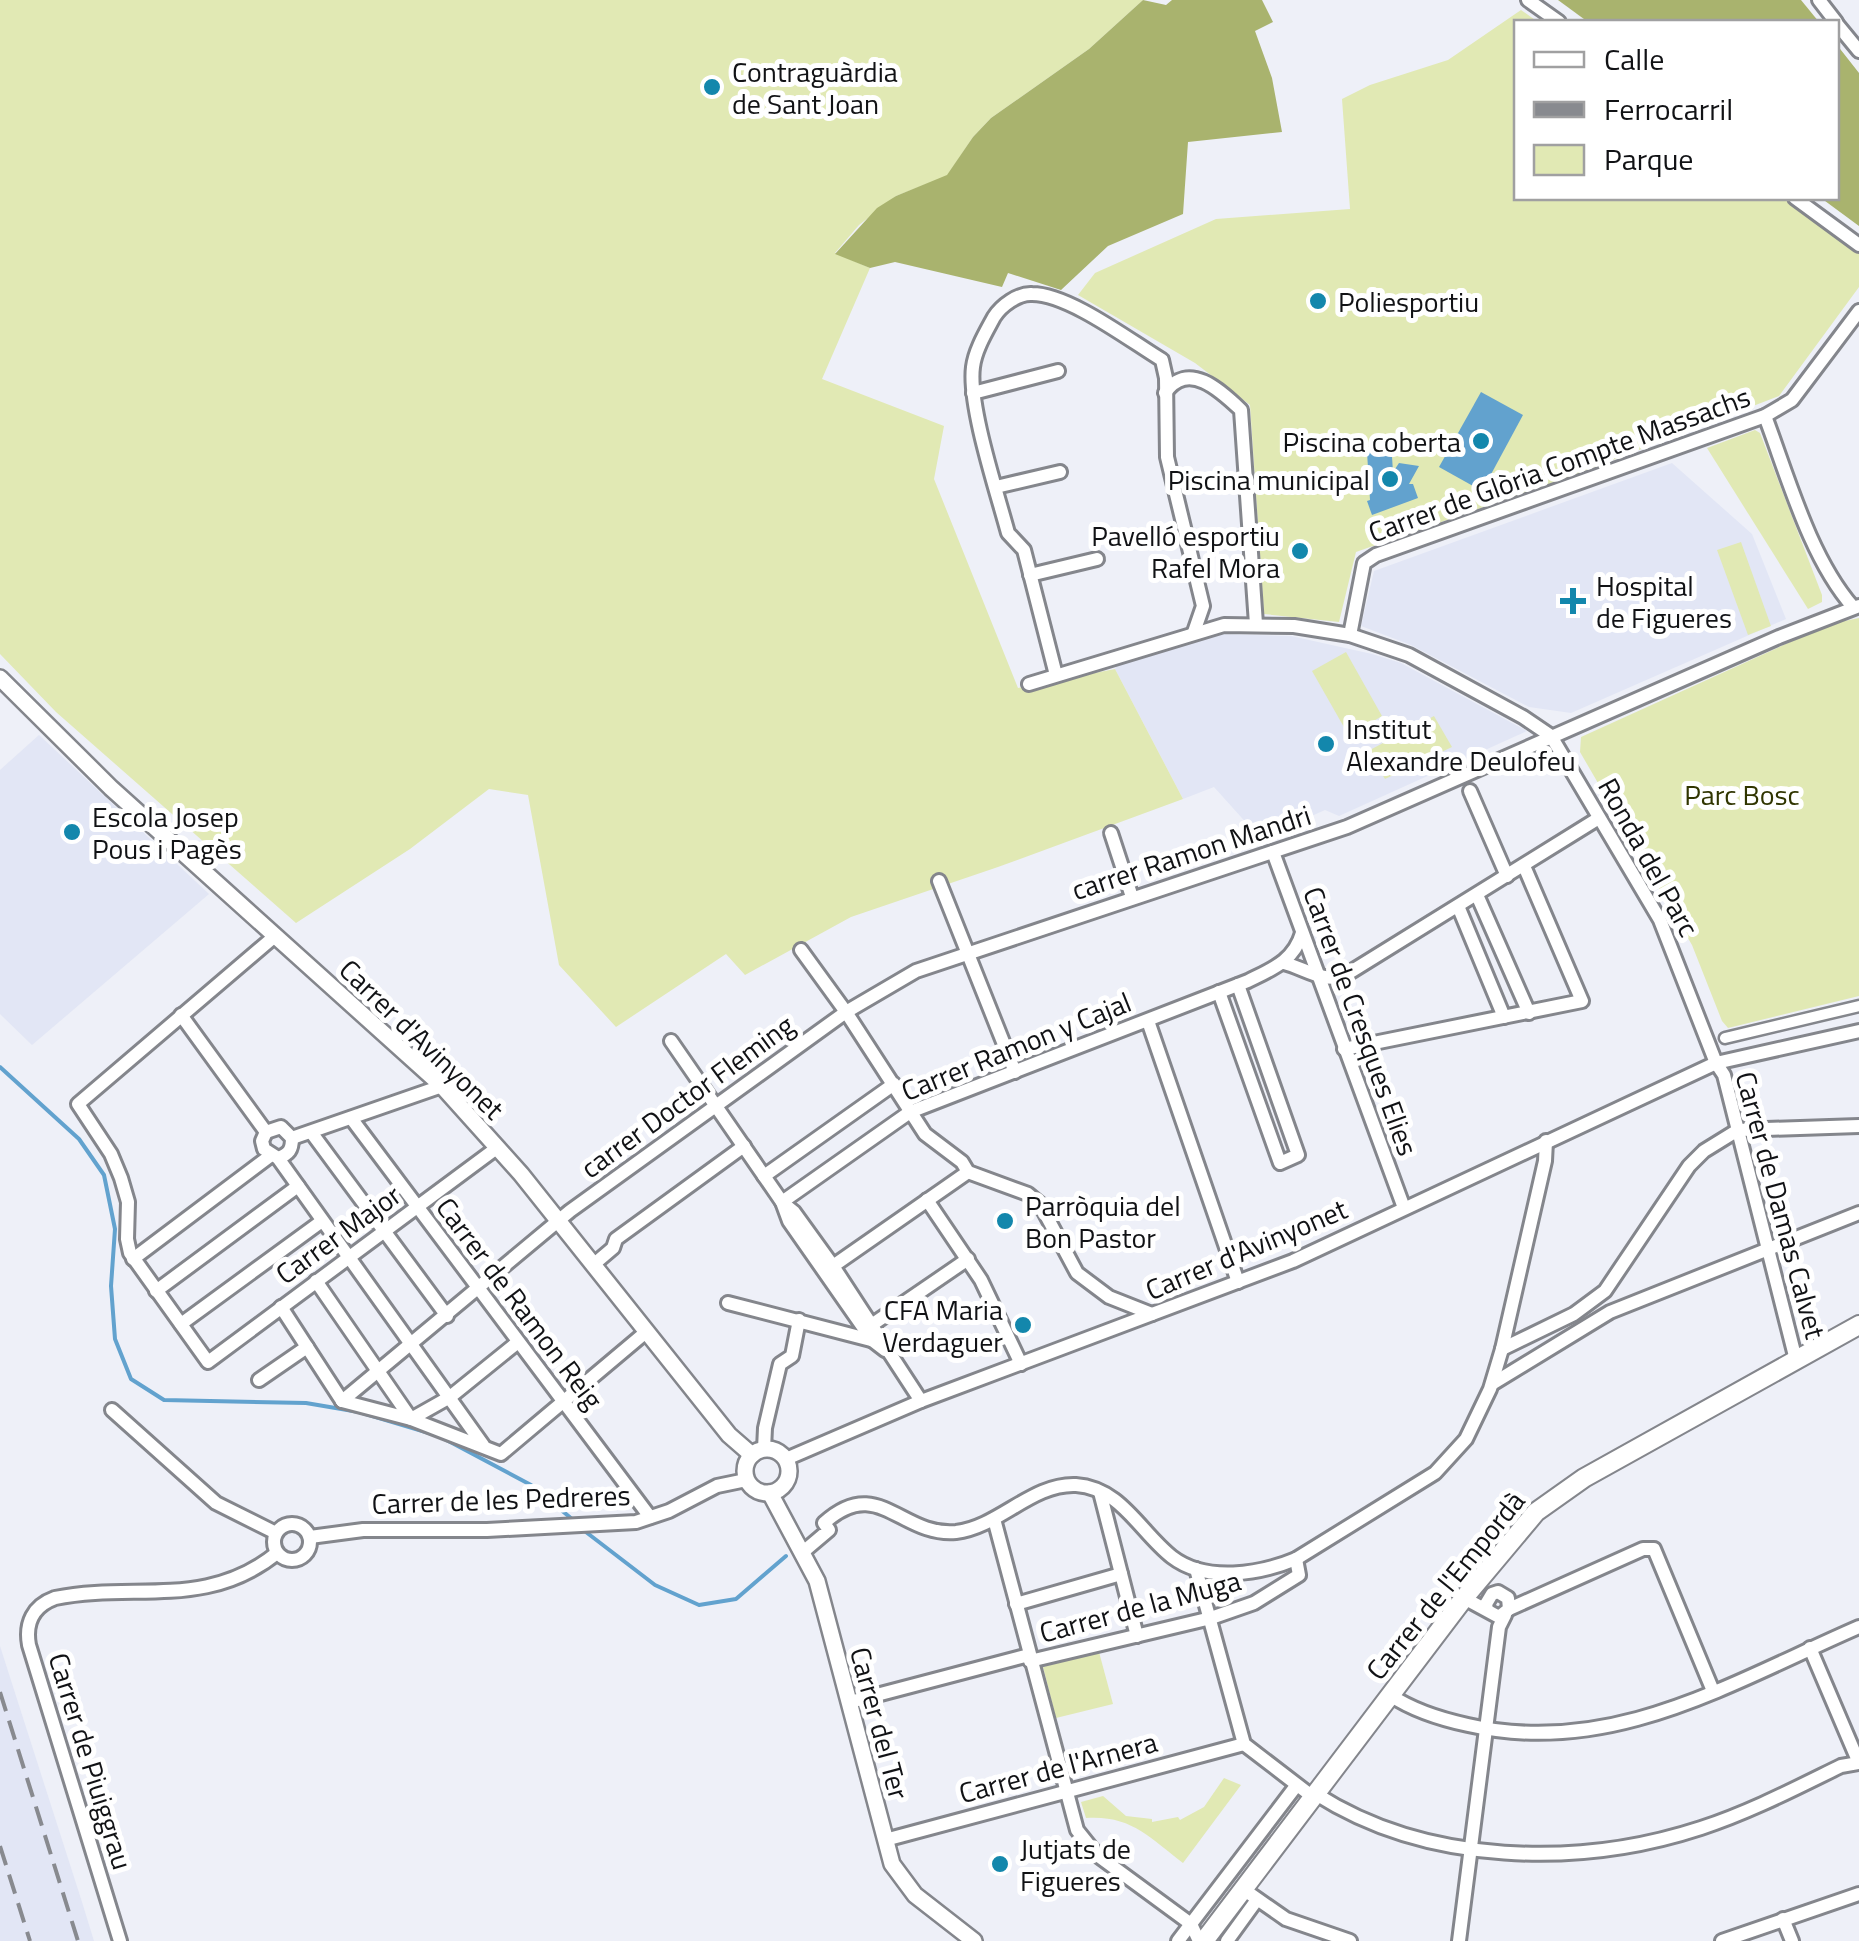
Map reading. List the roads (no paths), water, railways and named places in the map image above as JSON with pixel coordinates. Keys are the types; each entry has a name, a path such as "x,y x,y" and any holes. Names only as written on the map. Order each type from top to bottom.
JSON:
{"main road":[{"name":"Carrer de l'Empordà","path":"1202,1941 1250,1895 1314,1795 1523,1524 1553,1498 1859,1326"}],"street":[{"path":"1528,0 1556,20"},
{"path":"1839,27 1859,52"},
{"path":"1798,200 1859,245"},
{"path":"1056,675 1024,550 1008,533 973,393 973,365 1000,307 1029,293 1080,311 1162,360 1166,378 1167,457 1204,606 1224,625"},
{"name":"Carrer de Glòria Compte Massachs","path":"1350,635 1364,562 1765,416 1792,400 1859,311"},
{"path":"973,393 1058,371"},
{"path":"1164,395 1172,383 1184,376 1196,376 1242,410 1256,624"},
{"path":"1765,416 1836,588 1856,607"},
{"path":"996,487 1060,472"},
{"path":"1030,574 1096,559"},
{"path":"1194,632 1204,606"},
{"name":"carrer Ramon Mandri","path":"846,1012 904,976 1364,820 1856,607"},
{"path":"1029,684 1194,632 1224,625 1256,624 1350,635 1409,654 1551,736"},
{"name":"Carrer d'Avinyonet","path":"0,678 96,774 442,1086 498,1147 729,1435 758,1452"},
{"name":"Ronda del Parc","path":"1551,736 1660,920 1716,1063"},
{"path":"1470,791 1506,876"},
{"path":"1302,934 1298,948 1284,963 1333,980 1344,976 1599,818"},
{"path":"1111,833 1132,898"},
{"name":"Carrer de Cresques Elies","path":"1272,852 1404,1208"},
{"path":"1344,1049 1582,1001 1524,866"},
{"path":"940,881 1015,1072"},
{"path":"1477,895 1529,1012"},
{"path":"1458,906 1504,1017"},
{"path":"275,936 78,1104 111,1154 121,1178 128,1206 126,1238 134,1260 181,1324 322,1221"},
{"path":"801,950 924,1134 962,1162 968,1172 1028,1194 1040,1204 1076,1273 1108,1297 1154,1314"},
{"name":"Carrer Ramon y Cajal","path":"782,1202 910,1112 1238,985 1284,963"},
{"path":"1220,992 1280,1163 1298,1155 1238,985"},
{"path":"1725,1038 1859,1006"},
{"name":"carrer Doctor Fleming","path":"342,1401 558,1221 846,1012"},
{"path":"181,1015 266,1132"},
{"path":"1148,1020 1238,1282"},
{"name":"Carrer d'Avinyonet","path":"786,1460 920,1401 1293,1260 1716,1063 1859,1030"},
{"path":"671,1041 782,1202 789,1221 872,1340 885,1350"},
{"name":"Carrer de Damas Calvet","path":"1716,1063 1724,1075 1796,1360"},
{"name":"Carrer Ramon y Cajal","path":"764,1176 894,1084"},
{"path":"292,1138 442,1086"},
{"name":"Carrer de Ramon Reig","path":"351,1118 650,1517"},
{"path":"1502,1349 1574,1314 1605,1291 1689,1166 1738,1130 1859,1126"},
{"path":"134,1260 274,1157 287,1155 292,1138 280,1127 266,1132 262,1140 264,1149 274,1157 298,1186 484,1446"},
{"path":"311,1132 446,1316"},
{"path":"803,1552 829,1530 824,1523 828,1519 844,1508 866,1502 935,1532 959,1532 1054,1488 1077,1485 1118,1502 1172,1557 1196,1569 1244,1574 1296,1559 1435,1473 1466,1439 1492,1384 1502,1349 1545,1161 1546,1141"},
{"path":"593,1265 616,1239 744,1146"},
{"name":"Carrer Major","path":"181,1324 208,1362 498,1147"},
{"path":"833,1266 968,1172"},
{"path":"156,1290 298,1186"},
{"path":"927,1200 968,1259 1021,1364"},
{"path":"782,1202 794,1212 833,1266 920,1401"},
{"path":"1492,1384 1610,1312 1859,1213"},
{"path":"873,1324 968,1259"},
{"path":"316,1281 410,1419"},
{"path":"728,1303 872,1340"},
{"path":"281,1307 342,1401 410,1419 501,1454 646,1332"},
{"path":"758,1452 776,1451 786,1460 787,1481 777,1491 756,1491 746,1480 745,1466 758,1452 780,1364 792,1356 799,1320"},
{"path":"410,1419 450,1397 518,1342"},
{"path":"259,1380 307,1347"},
{"path":"112,1410 216,1502 276,1533"},
{"name":"Carrer de les Pedreres","path":"310,1537 362,1530 636,1522 717,1486 746,1480"},
{"path":"1100,1492 1137,1636"},
{"name":"Carrer del Ter","path":"770,1493 817,1580 896,1871 906,1886 974,1941"},
{"path":"994,1519 1077,1830 1085,1843 1192,1924 1202,1941"},
{"path":"284,1526 304,1528 310,1537 310,1549 302,1558 292,1561 277,1553 276,1533 284,1526"},
{"path":"1464,1598 1473,1606 1504,1612 1644,1549 1654,1549 1713,1691"},
{"name":"Carrer de Piuiggrau","path":"120,1941 28,1646 30,1619 46,1601 63,1596 168,1592 238,1578 277,1553"},
{"name":"Carrer de la Muga","path":"850,1702 1210,1618 1254,1603 1299,1575 1296,1559"},
{"path":"1196,1569 1244,1744 1296,1786 1355,1816 1385,1828 1471,1848 1564,1853 1667,1838 1735,1815 1842,1766 1859,1763 1810,1648"},
{"path":"1016,1604 1121,1574"},
{"path":"1459,1941 1504,1612 1497,1585 1483,1574"},
{"path":"1498,1592 1488,1598 1504,1612"},
{"path":"1390,1695 1408,1707 1487,1729 1602,1730 1672,1710 1859,1627"},
{"name":"Carrer de l'Arnera","path":"885,1840 1244,1744"},
{"path":"1178,1941 1296,1786"},
{"path":"1729,1940 1859,1894"},
{"path":"1250,1895 1286,1920 1350,1941"},
{"name":"Carrer de l'Empordà","path":"1227,1941 1250,1895"},
{"path":"1784,1920 1792,1941"}],"water":[{"name":"Piscina coberta","path":"1481,392 1523,415 1482,491 1439,467"},
{"name":"Piscina municipal","path":"1391,441 1393,472 1399,463 1419,466 1409,484 1413,484 1418,498 1372,515 1367,501 1367,452"}],"waterway":[{"path":"0,1067 79,1139 104,1175 115,1229 111,1286 115,1339 131,1379 164,1400 306,1403 359,1412 439,1436 531,1485 572,1519"},
{"path":"582,1529 655,1585 699,1605 736,1599 786,1556"}],"railway":[{"path":"0,1692 78,1941"},
{"path":"0,1846 30,1941"}],"place":[{"name":"Contraguàrdia de Sant Joan","path":"712,87"},
{"name":"Poliesportiu","path":"1318,301"},
{"name":"Piscina coberta","path":"1481,441"},
{"name":"Piscina municipal","path":"1390,479"},
{"name":"Pavelló esportiu Rafel Mora","path":"1300,551"},
{"name":"Hospital de Figueres","path":"1573,601"},
{"name":"Institut Alexandre Deulofeu","path":"1326,744"},
{"name":"Escola Josep Pous i Pagès","path":"72,832"},
{"name":"Parròquia del Bon Pastor","path":"1005,1221"},
{"name":"CFA Maria Verdaguer","path":"1023,1325"},
{"name":"Jutjats de Figueres","path":"1000,1864"}],"park label":[{"name":"Parc Bosc","path":"1742,794"}]}
